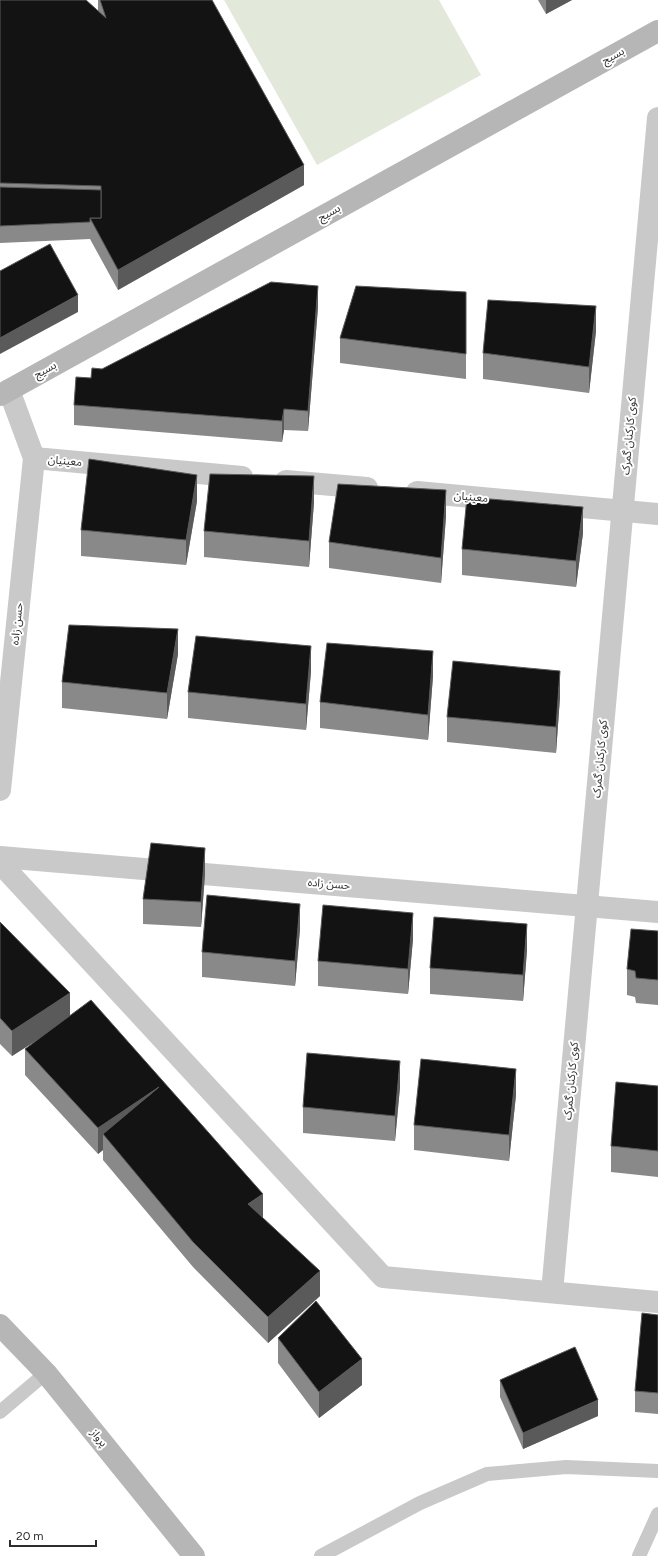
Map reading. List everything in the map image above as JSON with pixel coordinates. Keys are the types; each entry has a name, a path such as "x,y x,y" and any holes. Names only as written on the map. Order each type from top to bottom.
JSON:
{"main road":[{"name":"بسیج","path":"4,392 658,31"},
{"name":"پرواز","path":"0,1325 46,1373 194,1556"}],"street":[{"name":"کوی کارکنان گمرک","path":"552,1292 586,905 655,179 658,118"},
{"path":"4,392 34,458"},
{"name":"معینیان","path":"34,458 658,514"},
{"name":"حسن زاده","path":"0,790 34,458"},
{"name":"حسن زاده","path":"0,857 658,912"},
{"path":"0,863 383,1277 658,1302"}],"lane":[{"path":"0,1412 46,1373"},
{"path":"321,1556 420,1503 486,1474 566,1467 658,1471"},
{"path":"639,1556 658,1514"}],"shaded area":[{"path":"224,0 439,0 481,75 317,165"}],"building":[{"path":"0,0 86,0 106,18 100,0 212,0 304,165 118,270 90,218 101,218 101,186 0,183"},
{"path":"0,187 101,190 101,218 90,218 90,222 0,226"},
{"path":"50,244 78,295 0,338 0,271"},
{"path":"271,282 318,286 308,411 284,409 282,421 74,405 76,377 91,378 92,368 102,369"},
{"path":"356,286 466,292 466,354 340,338"},
{"path":"488,300 596,306 589,367 483,353"},
{"path":"89,459 197,475 186,540 81,530"},
{"path":"210,474 314,476 309,541 204,531"},
{"path":"338,484 446,490 441,558 329,542"},
{"path":"467,497 583,507 576,561 462,549"},
{"path":"69,625 178,629 167,693 62,682"},
{"path":"196,636 311,646 306,704 188,692"},
{"path":"327,643 433,651 428,715 320,702"},
{"path":"453,661 560,671 556,727 447,717"},
{"path":"151,843 205,848 201,902 143,899"},
{"path":"207,895 300,904 295,961 202,952"},
{"path":"323,905 413,913 408,969 318,961"},
{"path":"434,917 527,924 523,975 430,968"},
{"path":"0,922 70,993 12,1031 0,1018"},
{"path":"631,929 658,931 658,980 636,978 635,971 627,969"},
{"path":"91,1000 263,1194 248,1204 320,1271 268,1317 193,1242 103,1134 159,1087 98,1128 25,1049"},
{"path":"307,1053 400,1061 395,1116 303,1107"},
{"path":"421,1059 516,1069 509,1135 414,1125"},
{"path":"616,1082 658,1086 658,1151 611,1146"},
{"path":"316,1301 362,1359 319,1392 278,1338"},
{"path":"642,1313 658,1315 658,1393 635,1391"},
{"path":"575,1347 598,1400 523,1433 500,1380"}]}
